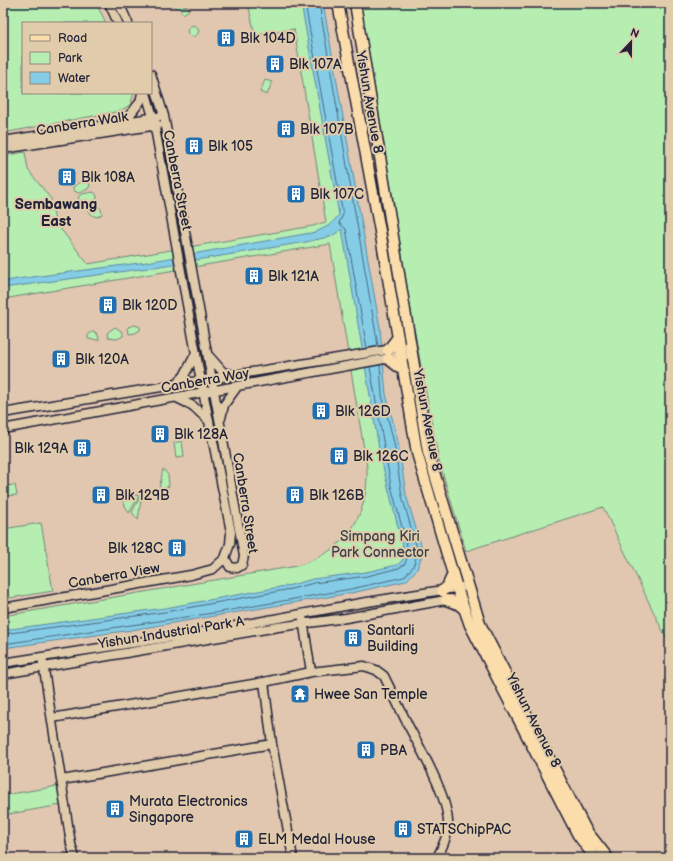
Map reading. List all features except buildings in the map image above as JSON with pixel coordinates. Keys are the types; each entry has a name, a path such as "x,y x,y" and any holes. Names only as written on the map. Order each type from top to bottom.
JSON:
{"main road":[{"name":"Yishun Avenue 8","path":"338,3 401,352 417,453 458,593 470,625 578,835 595,858"},
{"name":"Yishun Avenue 8","path":"355,3 428,452 480,624 583,824 608,858"},
{"path":"398,337 387,355 404,371"},
{"path":"453,574 444,595 464,609"}],"street":[{"path":"109,3 118,22"},
{"path":"119,3 128,22"},
{"name":"Canberra Street","path":"146,94 153,121 182,269 203,393 231,532 230,544 225,558 230,567 237,568 242,565 244,556 215,391 187,249 164,120 152,78"},
{"path":"125,121 140,102 142,94"},
{"name":"Canberra Walk","path":"3,141 125,121 164,120"},
{"name":"Canberra Walk","path":"3,149 153,121"},
{"name":"Canberra Way","path":"3,429 360,364 387,355 411,350"},
{"path":"176,384 187,372 196,353"},
{"path":"207,354 223,372 234,374"},
{"name":"Canberra Way","path":"3,413 234,374 359,355 387,355"},
{"path":"220,422 224,405 237,387"},
{"path":"176,398 193,406 209,421"},
{"name":"Canberra View","path":"3,608 191,575 213,569 225,558"},
{"name":"Yishun Industrial Park A","path":"3,663 203,632 302,614 470,591"},
{"name":"Yishun Industrial Park A","path":"3,674 346,618 444,595"},
{"path":"302,614 311,672"},
{"path":"42,656 75,858"},
{"path":"52,718 264,682 311,672 364,666 376,670 384,676 422,748 438,785 447,814 448,826 446,839 437,858"},
{"path":"264,682 272,744 293,858"},
{"path":"62,780 272,744"}],"green space":[{"path":"3,3 96,3 106,22 22,22 22,94 134,94 130,105 120,111 3,133"},
{"path":"174,3 179,3 185,7 187,6 189,10 183,14 179,8 174,7"},
{"name":"Simpang Kiri Park Connector","path":"248,3 311,3 415,550 402,574 3,641 3,616 297,566 314,560 341,542 351,530 364,502 367,485 367,467 330,244 3,299 3,156 25,152 28,170 51,199 55,222 88,264 313,226 326,222 294,29 255,35"},
{"path":"358,3 670,3 670,646 603,507 466,551 439,461 414,329 369,53"},
{"path":"193,25 197,27 199,31 197,35 193,37 189,35 187,31 189,27"},
{"path":"265,80 272,82 267,95 260,92"},
{"path":"82,181 88,181 90,185 88,189 79,193 74,191 73,187"},
{"path":"94,192 97,196 96,204 101,209 102,214 97,217 92,215 78,198 81,194"},
{"path":"135,325 140,327 140,330 129,334 128,327"},
{"path":"115,327 123,332 123,336 117,339 108,338 107,333"},
{"path":"94,331 98,335 99,340 88,339 88,335"},
{"path":"182,441 184,457 176,458 174,443"},
{"path":"163,469 168,475 169,486 159,490"},
{"path":"15,485 17,495 3,496 3,486"},
{"path":"135,495 139,496 129,513 122,500"},
{"path":"140,497 141,500 138,520 132,512"},
{"path":"41,523 53,591 3,599 3,529"},
{"path":"58,786 61,805 3,815 3,787 5,795"}],"water":[{"path":"301,3 323,3 380,328 386,394 398,442 406,495 423,552 417,569 406,581 351,593 125,631 3,648 3,630 165,608 291,585 313,579 366,572 397,565 404,557 403,547 380,455 342,229 332,236 306,242 148,268 3,288 3,282 17,279 147,262 316,232 330,225 339,215"}],"place":[{"name":"Blk 104D","path":"226,38"},
{"name":"Blk 107A","path":"275,64"},
{"name":"Blk 107B","path":"286,129"},
{"name":"Blk 105","path":"194,146"},
{"name":"Blk 108A","path":"67,177"},
{"name":"Blk 107C","path":"296,194"},
{"name":"Blk 121A","path":"254,276"},
{"name":"Blk 120D","path":"108,305"},
{"name":"Blk 120A","path":"61,359"},
{"name":"Blk 126D","path":"321,411"},
{"name":"Blk 128A","path":"160,434"},
{"name":"Blk 129A","path":"82,448"},
{"name":"Blk 126C","path":"339,456"},
{"name":"Blk 129B","path":"101,495"},
{"name":"Blk 126B","path":"295,495"},
{"name":"Blk 128C","path":"177,548"},
{"name":"Santarli Building","path":"353,638"},
{"name":"Hwee San Temple","path":"300,694"},
{"name":"PBA","path":"366,750"},
{"name":"Murata Electronics Singapore","path":"115,809"},
{"name":"STATSChipPAC","path":"403,829"},
{"name":"ELM Medal House","path":"244,839"}],"district":[{"name":"Sembawang East","path":"56,212"}]}
